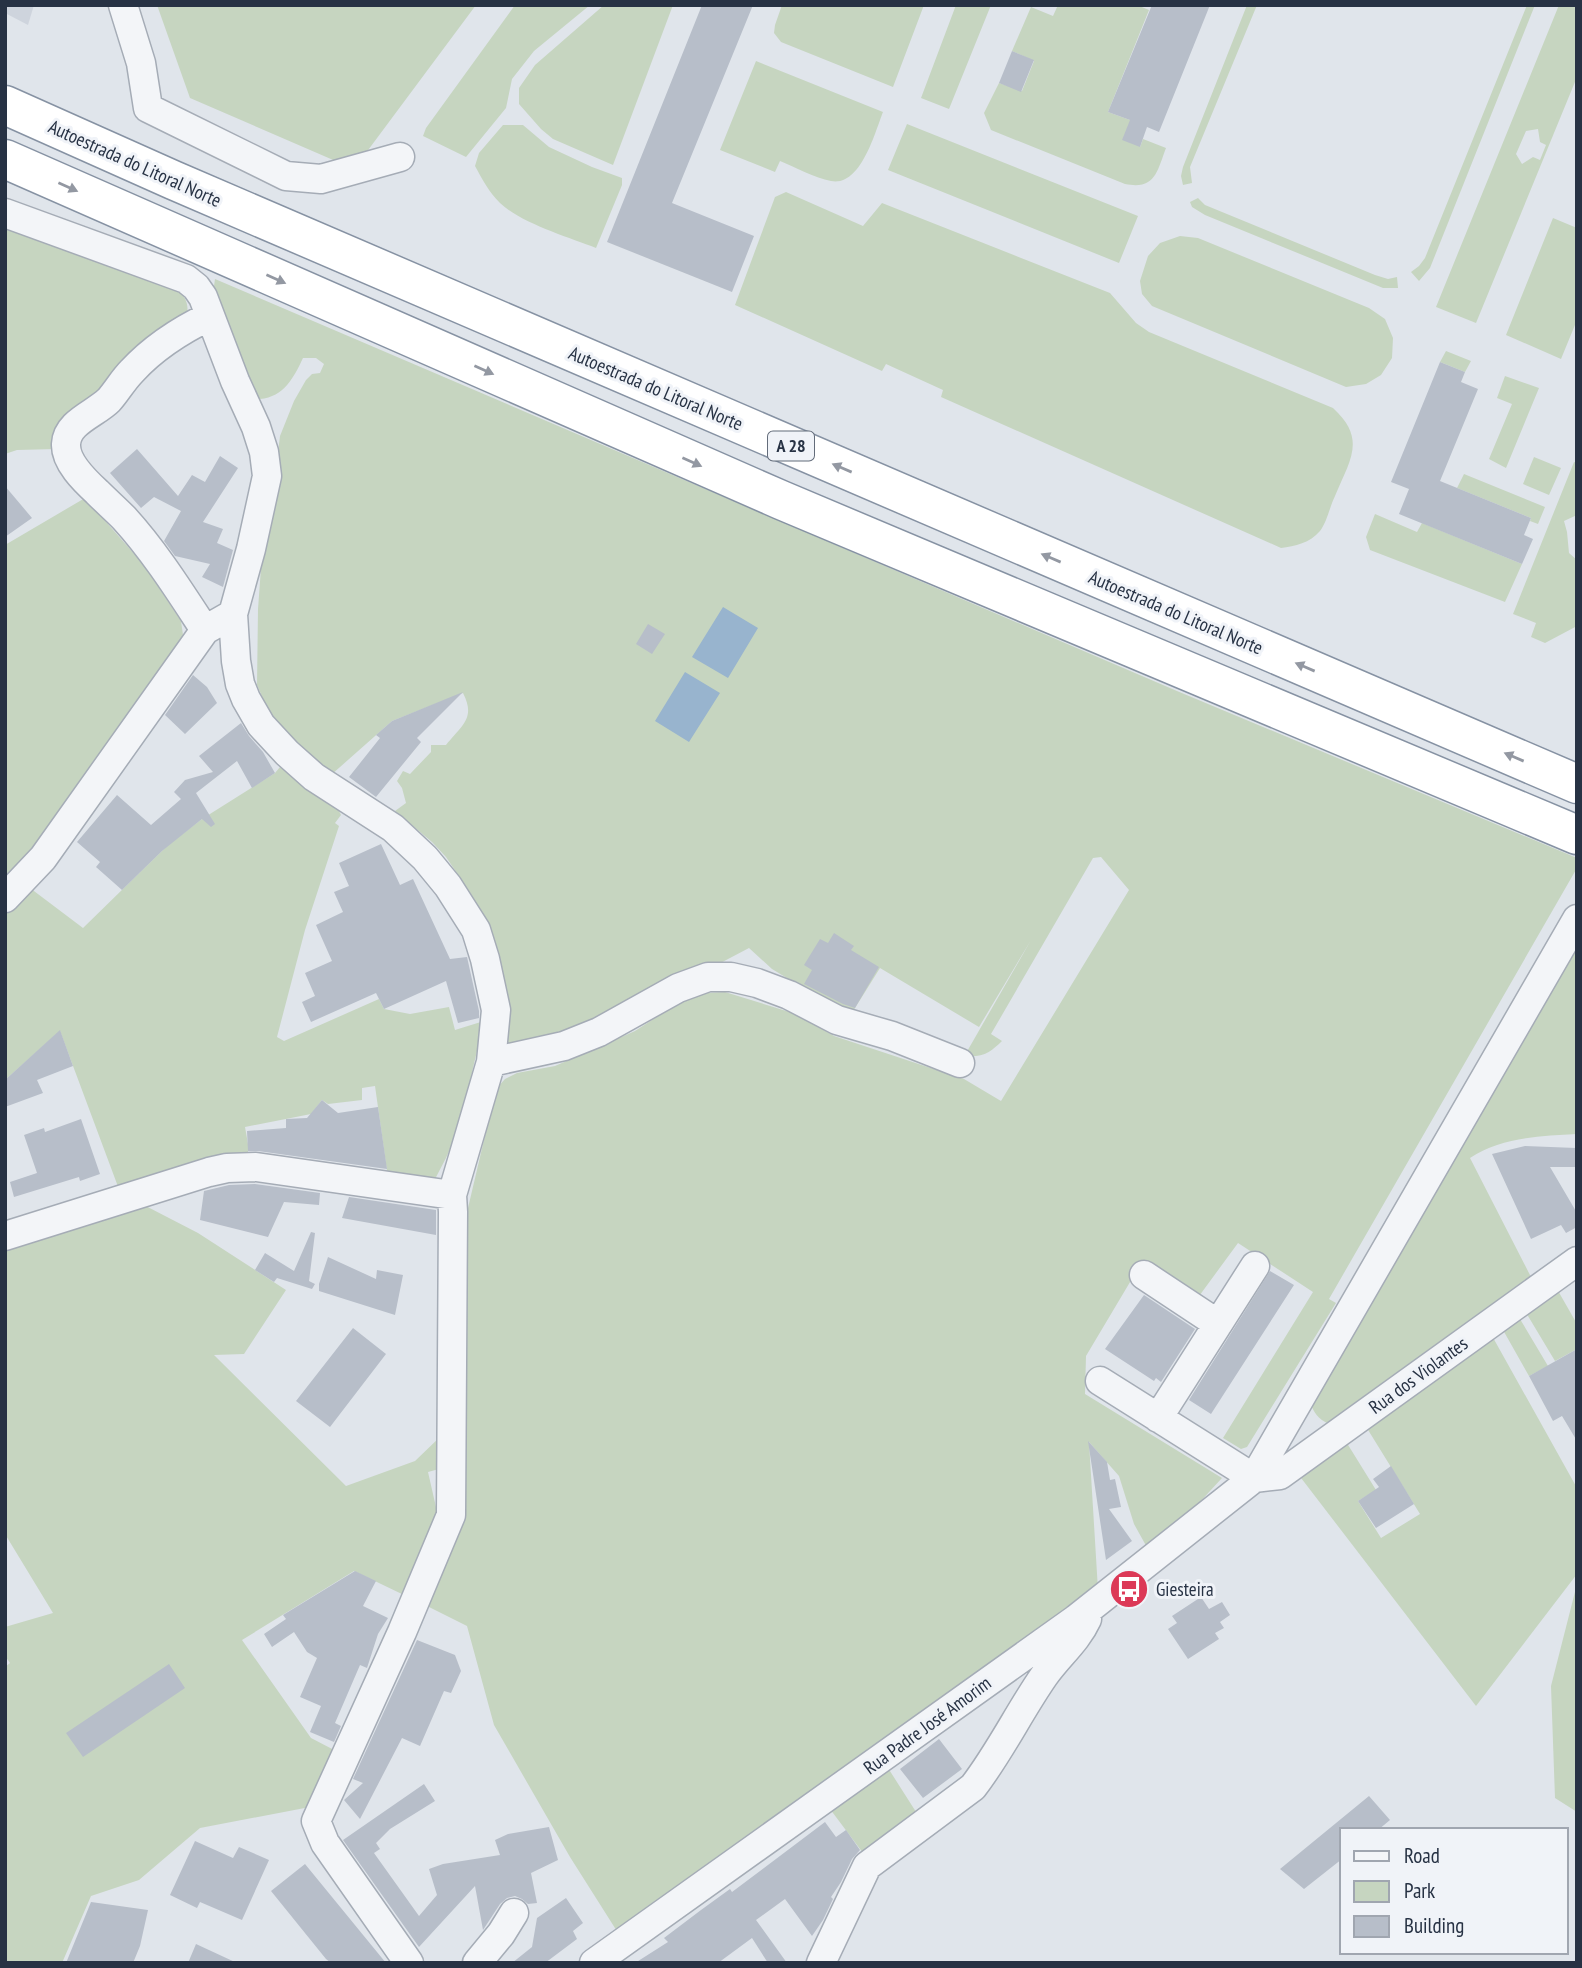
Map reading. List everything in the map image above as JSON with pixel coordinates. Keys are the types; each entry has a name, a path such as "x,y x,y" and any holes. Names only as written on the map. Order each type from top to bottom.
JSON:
{"highway":[{"name":"Autoestrada do Litoral Norte","path":"5,105 186,186 1577,784"},
{"path":"5,159 781,500 1577,835"}],"street":[{"path":"123,5 141,63 148,108 286,176 321,179 400,157"},
{"path":"5,213 186,279 203,297 256,427 264,452 267,476 233,614 236,660 246,699 261,725 314,777 393,828 425,858 448,886 476,930 485,960 496,1010 491,1062 452,1195 450,1515 402,1632 316,1821 325,1843 409,1963"},
{"path":"205,631 166,572 124,519 79,475 66,452 65,442 78,422 94,413 109,399 144,359 180,331 210,316"},
{"path":"5,898 43,858 205,631 233,614"},
{"path":"1100,1381 1254,1479 1577,919"},
{"path":"491,1062 564,1046 599,1032 678,988 708,976 731,976 757,982 789,995 836,1020 892,1036 960,1063"},
{"path":"5,1236 209,1172 240,1167 452,1195"},
{"path":"5,1215 33,1227"},
{"name":"Rua dos Violantes","path":"1254,1479 1280,1475 1577,1261"},
{"path":"1158,1418 1255,1266"},
{"path":"1144,1275 1218,1324"},
{"path":"1299,1400 1301,1410 1309,1423 1323,1434 1332,1437"},
{"name":"Rua Padre José Amorim","path":"594,1963 1028,1653 1254,1479"},
{"path":"821,1963 867,1866 973,1787 1045,1675 1084,1626 1092,1606"},
{"path":"1022,1710 1028,1682 1028,1653 1045,1655 1045,1675"},
{"path":"477,1963 514,1913"}],"shaded area":[{"path":"5,5 34,5 28,25 5,13"}],"green space":[{"path":"157,5 476,5 354,169 190,98"},
{"path":"515,5 590,5 534,51 512,79 506,108 466,157 423,136 426,128"},
{"path":"604,5 673,5 613,165 553,139 519,104 519,88 535,65"},
{"path":"782,5 924,5 893,87 781,42 774,33"},
{"path":"956,5 991,5 949,109 921,98"},
{"path":"1058,5 1137,5 1149,10 1108,112 1130,120 1140,147 1143,139 1166,148 1157,172 1149,182 1125,184 991,130 984,113 999,83 1022,91 1034,61 1012,51 1031,7 1053,16"},
{"path":"1247,5 1257,5 1190,167 1192,183 1183,185 1183,167"},
{"path":"1527,5 1535,5 1430,268 1419,281 1411,272 1425,258"},
{"path":"1559,5 1577,5 1577,77 1476,323 1436,307","holes":["1538,129 1540,142 1546,145 1540,160 1533,157 1522,164 1516,154 1526,131"]},
{"path":"756,61 883,112 865,156 851,176 842,181 831,181 780,161 775,172 720,150"},
{"path":"907,124 1138,216 1119,263 888,170"},
{"path":"503,125 523,125 549,147 622,178 622,185 596,248 520,217 492,194 475,166 479,153"},
{"path":"786,192 863,226 882,203 1110,293 1136,323 1149,332 1333,408 1350,430 1353,440 1350,461 1327,519 1316,535 1307,541 1281,548 941,397 943,390 886,364 882,371 735,305 775,197"},
{"path":"1198,198 1205,205 1375,275 1388,279 1397,277 1398,288 1383,288 1205,215 1192,207 1190,202"},
{"path":"1553,218 1577,228 1577,320 1561,359 1506,335"},
{"path":"5,228 180,291 187,304 187,313 57,449 17,450 5,454"},
{"path":"1180,236 1198,238 1369,308 1385,319 1393,338 1392,358 1381,375 1366,384 1346,387 1152,306 1142,294 1140,281 1148,256 1160,243"},
{"path":"215,279 1177,691 1577,858 1577,868 1329,1299 1336,1303 1247,1447 1241,1449 1223,1438 1313,1292 1238,1243 1194,1303 1139,1267 1086,1356 1085,1394 1222,1478 1174,1530 1149,1551 1134,1524 1119,1476 1089,1442 1098,1590 620,1936 570,1857 494,1725 467,1626 425,1605 459,1469 468,1208 496,1089 505,1079 517,1073 555,1066 635,1031 683,1000 703,993 725,992 796,1014 834,1036 964,1079 1001,1101 1129,890 1101,857 1093,858 991,1034 1002,1041 981,1055 965,1055 1031,940 979,1027 880,968 850,1016 772,969 749,948 576,1029 514,1045 503,1041 480,915 471,894 446,857 395,811 406,803 397,781 403,771 410,774 431,752 431,745 446,745 465,721 468,709 463,693 392,721 331,775 275,726 257,685 261,568 280,436 306,380 312,374 320,373 324,364 316,358 303,358 292,379 282,390 260,399 253,390 213,293"},
{"path":"1446,351 1471,361 1465,372 1440,362"},
{"path":"1505,376 1539,388 1506,468 1489,459 1512,404 1497,398"},
{"path":"1534,457 1561,468 1549,495 1523,484"},
{"path":"1574,462 1577,463 1577,515 1564,521 1569,553 1577,560 1577,626 1545,643 1531,637 1536,623 1513,614"},
{"path":"1464,474 1545,507 1538,524 1530,521 1531,518 1457,488"},
{"path":"85,498 144,565 181,621 183,635 129,732 5,885 5,545"},
{"path":"1375,514 1417,532 1422,523 1522,564 1505,602 1370,550 1366,537"},
{"path":"280,767 337,807 341,815 335,823 339,826 305,930 277,1037 284,1041 379,999 384,1009 410,1014 449,1007 455,1030 484,1021 459,1128 434,1181 388,1178 375,1086 362,1088 362,1100 328,1104 322,1100 311,1114 245,1127 248,1164 120,1192 60,1031 5,1080 5,904 26,885 83,928 168,845"},
{"path":"1577,941 1577,1134 1508,1142 1470,1158 1531,1277 1329,1424 1325,1422 1317,1415 1310,1402"},
{"path":"138,1202 198,1233 286,1290 244,1354 214,1355 346,1486 415,1461 441,1436 439,1469 428,1472 438,1516 406,1596 354,1571 242,1640 311,1738 336,1751 310,1807 200,1828 139,1880 91,1896 62,1963 5,1963 5,1667 10,1663 5,1656 5,1627 53,1613 5,1534 5,1244"},
{"path":"1557,1289 1577,1324 1577,1349 1555,1361 1525,1311"},
{"path":"1520,1319 1548,1366 1529,1376 1503,1330"},
{"path":"1491,1334 1577,1488 1577,1574 1476,1706 1298,1474 1345,1440 1376,1490 1358,1501 1381,1538 1420,1514 1365,1425"},
{"path":"1577,1584 1577,1812 1555,1798 1551,1686"},
{"path":"888,1768 918,1815 863,1853 830,1809"}],"water":[{"path":"723,607 758,628 728,678 692,657"},
{"path":"685,672 720,693 689,742 655,721"}],"building":[{"path":"702,5 753,5 672,203 754,236 732,292 607,242"},
{"path":"1152,5 1210,5 1159,132 1147,127 1140,147 1122,140 1130,120 1108,112"},
{"path":"1012,51 1034,60 1021,92 999,83"},
{"path":"1440,362 1465,372 1461,382 1478,389 1440,481 1531,518 1524,535 1533,539 1522,564 1399,514 1409,489 1391,482"},
{"path":"137,449 178,496 192,475 205,482 220,456 238,468 203,522 223,529 217,543 233,550 223,587 202,577 210,564 175,556 164,541 181,511 154,497 141,508 110,473"},
{"path":"5,486 32,518 5,537"},
{"path":"648,624 665,634 652,654 636,644"},
{"path":"193,675 207,687 217,703 185,734 165,715"},
{"path":"463,692 417,738 421,742 376,797 349,777 380,738 376,735 392,721"},
{"path":"241,723 275,773 252,788 237,761 196,793 215,824 211,827 202,819 162,851 122,890 96,867 100,862 77,842 117,795 151,825 181,799 174,792 185,780 213,772 199,756"},
{"path":"381,844 400,885 413,879 450,959 467,957 479,1018 458,1023 446,981 384,1009 376,993 311,1022 302,1002 315,996 305,973 332,961 316,925 343,912 334,892 349,886 339,863"},
{"path":"834,933 854,946 851,950 879,967 855,1008 804,984 812,970 804,965 820,939 828,943"},
{"path":"60,1030 73,1066 37,1080 43,1093 5,1107 5,1080"},
{"path":"322,1100 338,1113 378,1107 387,1169 248,1151 247,1131 286,1128 286,1119 307,1118"},
{"path":"81,1119 100,1174 80,1181 79,1177 14,1197 10,1182 37,1173 24,1135 44,1128 45,1132"},
{"path":"1525,1146 1576,1148 1575,1167 1550,1167 1577,1213 1577,1227 1566,1233 1561,1225 1531,1239 1492,1154"},
{"path":"255,1184 320,1193 319,1205 284,1202 268,1237 200,1220 204,1191 229,1185"},
{"path":"349,1197 436,1210 436,1235 342,1218"},
{"path":"311,1232 315,1233 309,1281 315,1284 312,1289 277,1278 274,1282 255,1270 265,1253 294,1271"},
{"path":"328,1257 376,1279 377,1270 403,1275 395,1315 319,1291"},
{"path":"1270,1271 1294,1285 1211,1414 1189,1400"},
{"path":"1144,1295 1195,1329 1161,1382 1156,1378 1154,1381 1105,1349"},
{"path":"353,1328 386,1354 330,1427 296,1401"},
{"path":"1577,1349 1577,1441 1562,1416 1553,1421 1529,1376"},
{"path":"1088,1441 1107,1462 1110,1480 1115,1479 1121,1507 1109,1509 1132,1541 1106,1560"},
{"path":"1391,1466 1414,1504 1376,1528 1358,1501 1379,1487 1373,1479"},
{"path":"355,1571 376,1581 363,1606 388,1618 378,1634 367,1668 360,1665 335,1723 341,1726 334,1742 310,1732 321,1706 300,1697 317,1658 307,1652 294,1632 272,1647 264,1634 286,1619 283,1615"},
{"path":"1201,1597 1209,1609 1222,1602 1230,1615 1220,1622 1224,1628 1215,1633 1219,1639 1188,1659 1168,1629 1177,1623 1172,1616"},
{"path":"417,1640 455,1655 461,1671 451,1693 444,1691 420,1746 402,1738 360,1819 344,1800 363,1783 353,1779"},
{"path":"169,1664 185,1688 83,1757 66,1733"},
{"path":"939,1739 962,1769 923,1798 900,1769"},
{"path":"424,1784 435,1801 390,1829 376,1843 380,1849 374,1853 419,1916 437,1895 429,1869 443,1864 500,1855 495,1840 508,1834 549,1827 558,1860 531,1873 537,1903 528,1904 515,1896 507,1898 483,1930 475,1886 419,1947 343,1840"},
{"path":"1369,1796 1390,1820 1380,1828 1340,1828 1340,1861 1304,1889 1280,1869"},
{"path":"825,1822 836,1837 846,1830 860,1850 852,1859 831,1897 833,1899 823,1920 812,1936 785,1899 756,1920 787,1963 768,1963 752,1938 718,1963 635,1963 668,1942 664,1938 701,1910 730,1889 732,1892"},
{"path":"195,1841 233,1858 239,1847 269,1860 242,1920 200,1902 197,1908 170,1895"},
{"path":"305,1864 386,1963 331,1963 326,1959 271,1891"},
{"path":"566,1898 583,1923 573,1931 577,1939 545,1963 512,1963 532,1947 537,1918"},
{"path":"91,1902 148,1910 140,1946 133,1963 66,1963"},
{"path":"196,1944 237,1963 188,1963"}],"place":[{"name":"Giesteira","path":"1129,1589"}]}
